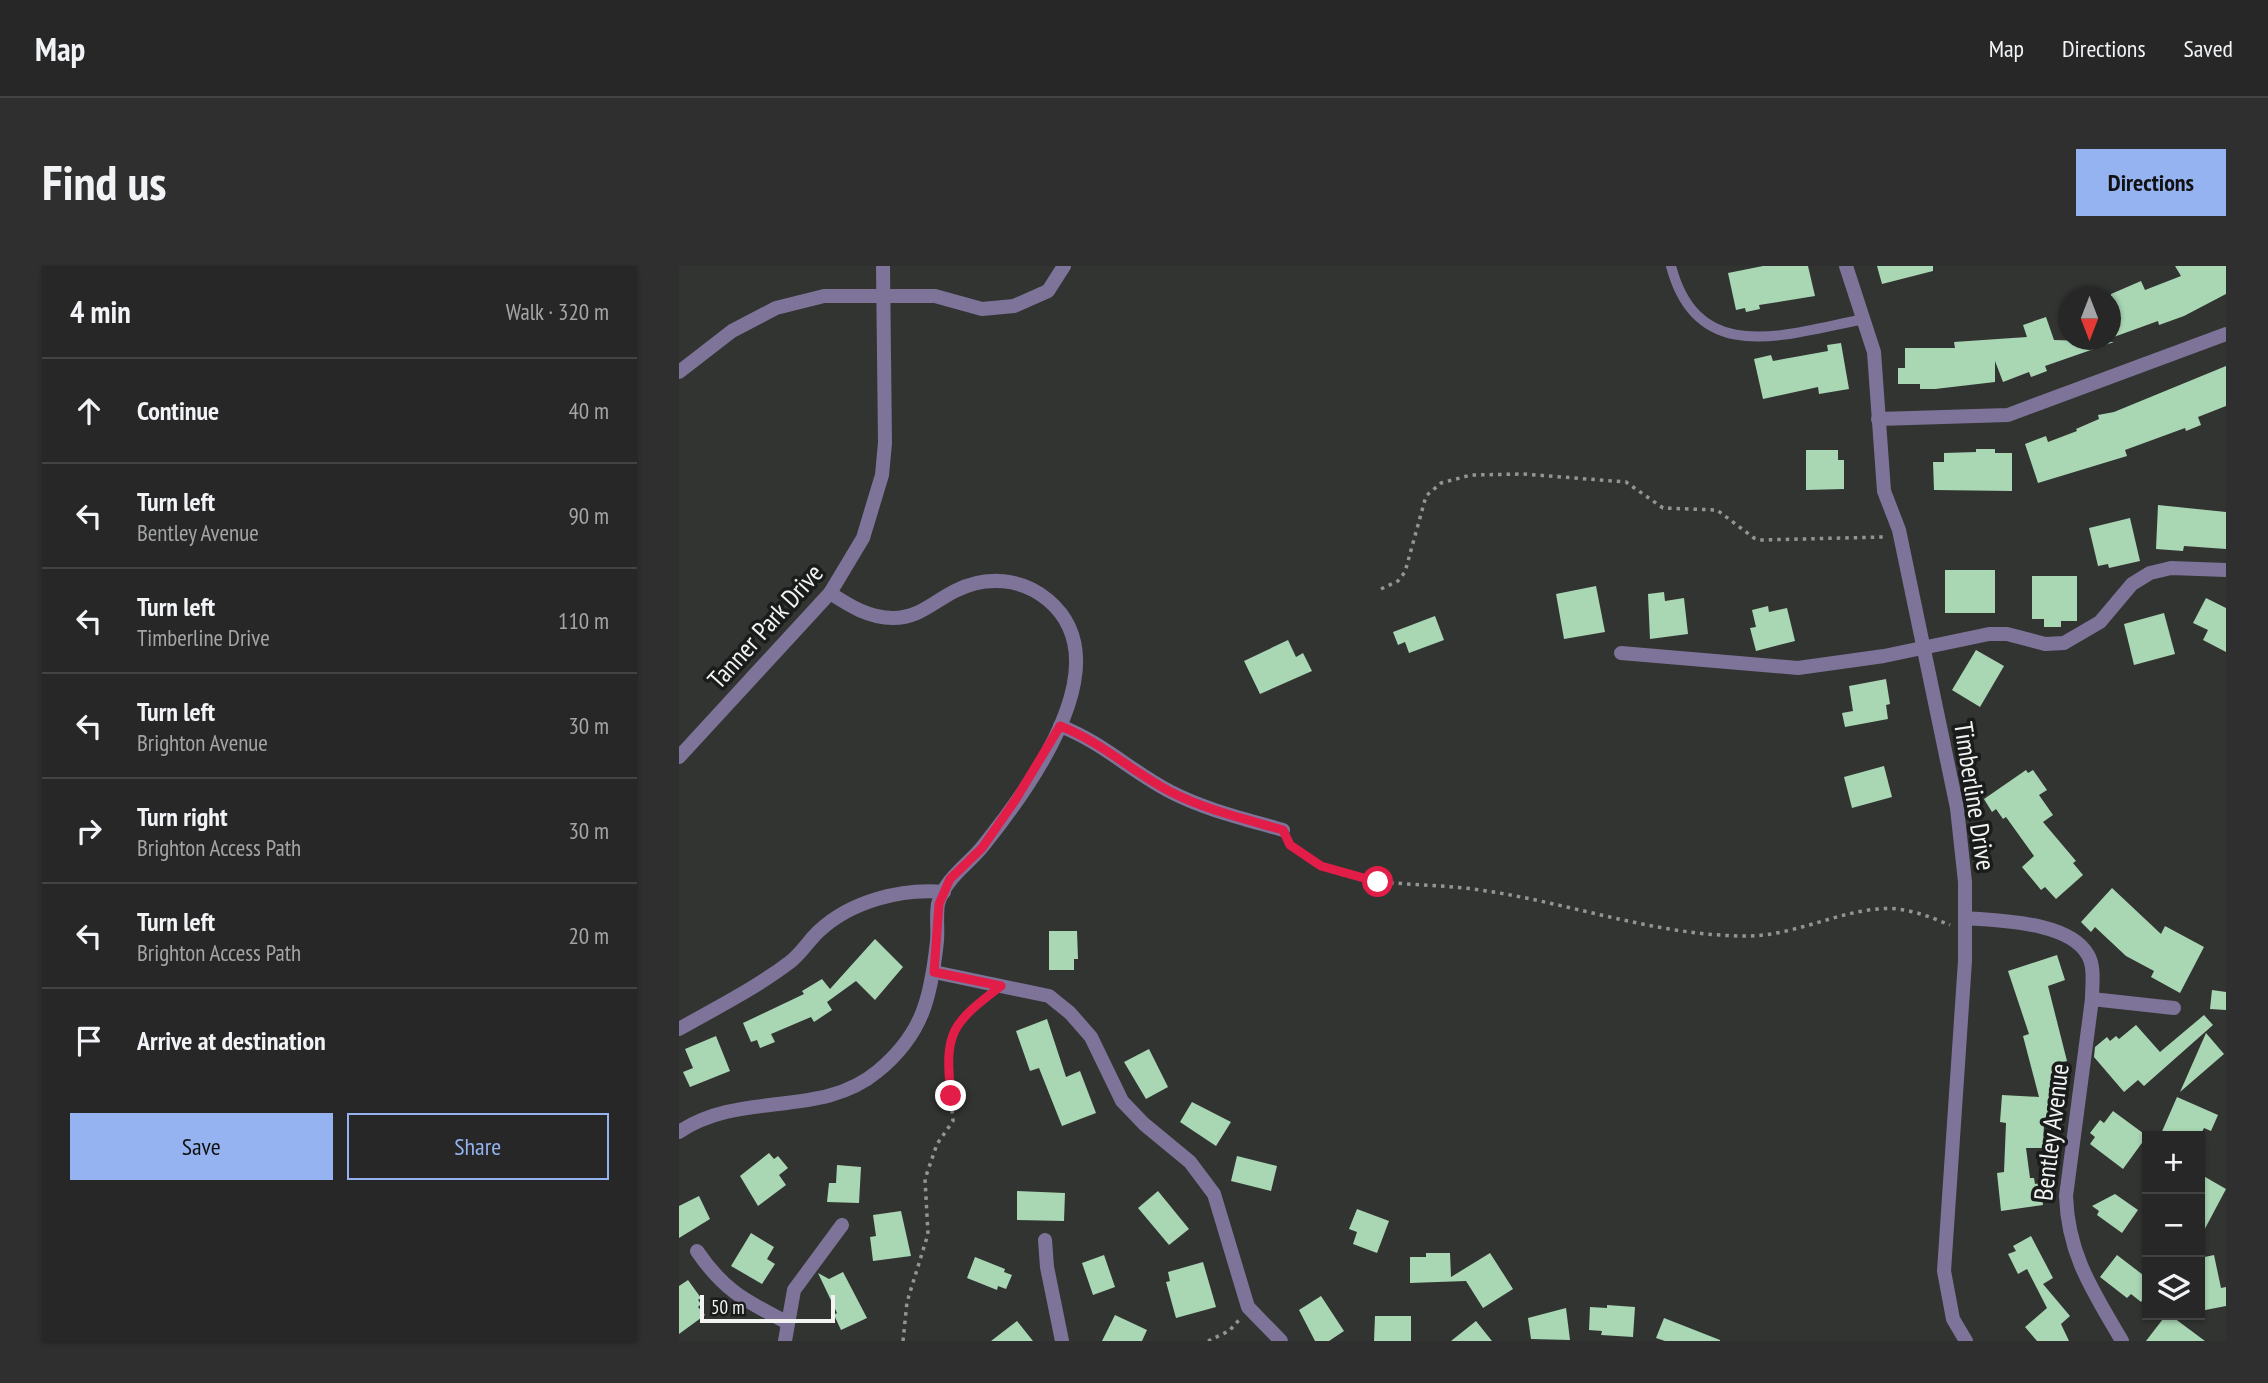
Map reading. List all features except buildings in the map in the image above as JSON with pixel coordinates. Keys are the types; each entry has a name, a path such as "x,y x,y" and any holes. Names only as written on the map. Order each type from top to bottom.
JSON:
{"street":[{"name":"Tanner Park Drive","path":"679,757 831,593 863,538 882,475 885,443 883,266"},
{"path":"679,372 732,331 776,308 824,296 935,296 982,309 1014,306 1048,291 1064,266"},
{"name":"Timberline Drive","path":"1846,266 1874,352 1884,491 1900,537 1957,808 1965,925 1944,1271 1953,1319 1966,1341"},
{"path":"1878,419 2008,415 2226,334"},
{"path":"1621,653 1798,668 1884,656 1989,634 2007,634 2045,644 2064,643 2100,622 2132,584 2150,573 2171,568 2226,570"},
{"path":"679,1132 703,1118 738,1107 818,1099 838,1093 875,1074 905,1046 929,997 934,972 939,904 950,879 982,848 1016,799 1060,726 1073,691 1078,653 1066,620 1049,601 1031,588 1013,582 972,583 953,592 931,608 895,619 877,617 854,609 831,593"},
{"path":"1060,726 1107,748 1168,791 1200,806 1283,830"},
{"path":"679,1029 747,991 792,961 819,931 843,912 920,890 944,892"},
{"name":"Bentley Avenue","path":"1965,925 2036,926 2075,941 2088,956 2093,976 2092,999 2066,1196 2067,1226 2083,1273 2122,1341"},
{"path":"934,972 1049,996 1070,1013 1091,1037 1122,1101 1144,1124 1190,1163 1214,1194 1248,1307 1282,1341"},
{"path":"2092,999 2174,1008"},
{"path":"785,1341 797,1285 842,1225"},
{"path":"1045,1240 1047,1267 1062,1341"},
{"path":"697,1251 714,1277 729,1290 788,1323"}],"lane":[{"path":"1671,266 1677,290 1693,314 1710,327 1735,337 1763,338 1865,319"}],"path":[{"path":"1381,589 1398,581 1405,572 1426,496 1441,483 1471,475 1524,474 1626,482 1663,508 1717,510 1760,540 1900,537"},
{"path":"1283,830 1290,845 1303,856 1342,875 1378,882 1443,884 1489,891 1663,929 1701,934 1767,936 1855,913 1892,909 1965,925"},
{"path":"903,1341 907,1302 928,1234 925,1179 937,1144 953,1121 947,1061 949,1038 962,1018 1001,986"},
{"path":"1207,1341 1229,1331 1248,1307"}],"route":[{"path":"951,1096 947,1061 949,1038 969,1010 1001,986 934,972 939,904 950,879 982,848 1016,799 1060,726 1107,748 1168,791 1200,806 1283,830 1290,845 1321,866 1342,875 1378,882"}]}
